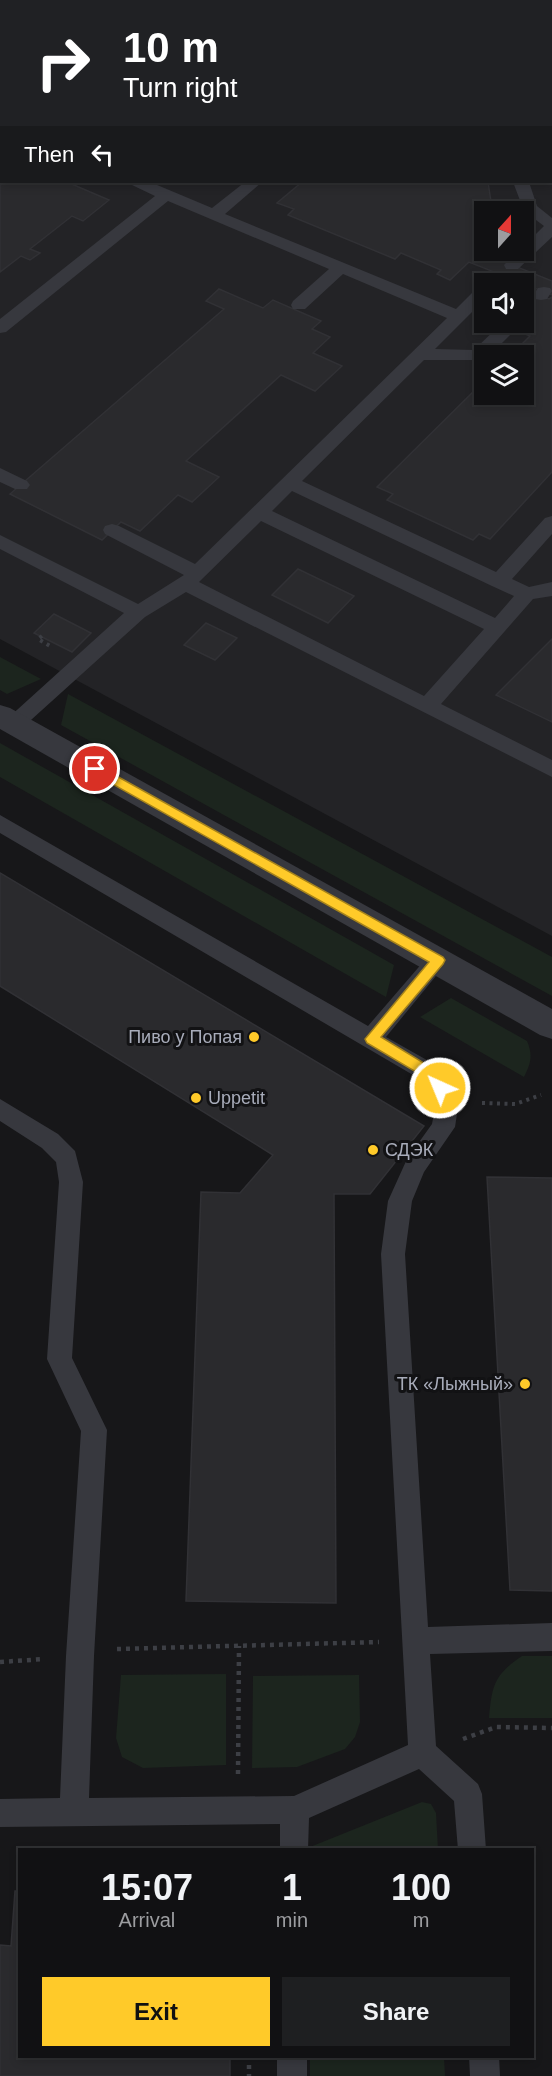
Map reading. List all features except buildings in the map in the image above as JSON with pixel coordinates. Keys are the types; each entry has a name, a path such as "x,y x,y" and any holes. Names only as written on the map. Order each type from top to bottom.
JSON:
{"street":[{"path":"7,720 552,1024"}],"lane":[{"path":"140,183 457,316"},
{"path":"214,215 253,183"},
{"path":"513,265 552,226 535,216 526,201 521,183"},
{"path":"0,327 166,195"},
{"path":"299,306 340,268"},
{"path":"7,720 138,612 191,578 474,300"},
{"path":"419,354 478,356 502,333"},
{"path":"0,474 21,485"},
{"path":"289,482 527,594 552,589"},
{"path":"259,512 497,627"},
{"path":"499,581 552,522"},
{"path":"112,530 191,578 428,706 552,769"},
{"path":"0,541 138,612"},
{"path":"428,706 527,594"},
{"path":"0,823 432,1075 448,1101 443,1127 415,1166 400,1201 393,1254 422,1753 468,1794 472,1848"},
{"path":"371,1039 438,960"},
{"path":"0,1109 50,1141 66,1158 71,1182 59,1359 94,1430 74,1812"},
{"path":"416,1641 552,1637"},
{"path":"0,1813 295,1810 422,1753"},
{"path":"294,1848 295,1810"},
{"path":"292,2058 292,2076"},
{"path":"484,2058 485,2076"}],"path":[{"path":"448,1101 515,1104 541,1095"},
{"path":"0,1662 81,1656 121,1648 368,1643"},
{"path":"238,1811 239,1646"},
{"path":"422,1753 496,1727 552,1728"},
{"path":"249,2058 249,2076"}],"shaded area":[{"path":"0,183 552,183 552,936 0,639"},
{"path":"0,657 41,679 7,694 0,690"},
{"path":"68,694 552,957 552,996 61,725"},
{"path":"0,743 394,965 386,997 0,777"},
{"path":"451,998 527,1041 530,1059 524,1077 420,1017"},
{"path":"522,1656 552,1656 552,1718 489,1718 491,1697 496,1682 505,1669"},
{"path":"226,1674 226,1765 143,1768 122,1757 116,1738 121,1675"},
{"path":"359,1675 360,1722 355,1737 345,1749 297,1767 252,1768 253,1676"},
{"path":"422,1802 431,1804 436,1813 438,1848 310,1847"},
{"path":"310,2058 444,2058 445,2076 310,2076"}],"place":[{"name":"Пиво у Попая","path":"254,1037"},
{"name":"Uppetit","path":"196,1098"},
{"name":"СДЭК","path":"373,1150"},
{"name":"ТК «Лыжный»","path":"525,1384"}],"route":[{"path":"95,769 438,960 371,1039 432,1075 440,1088"}]}
